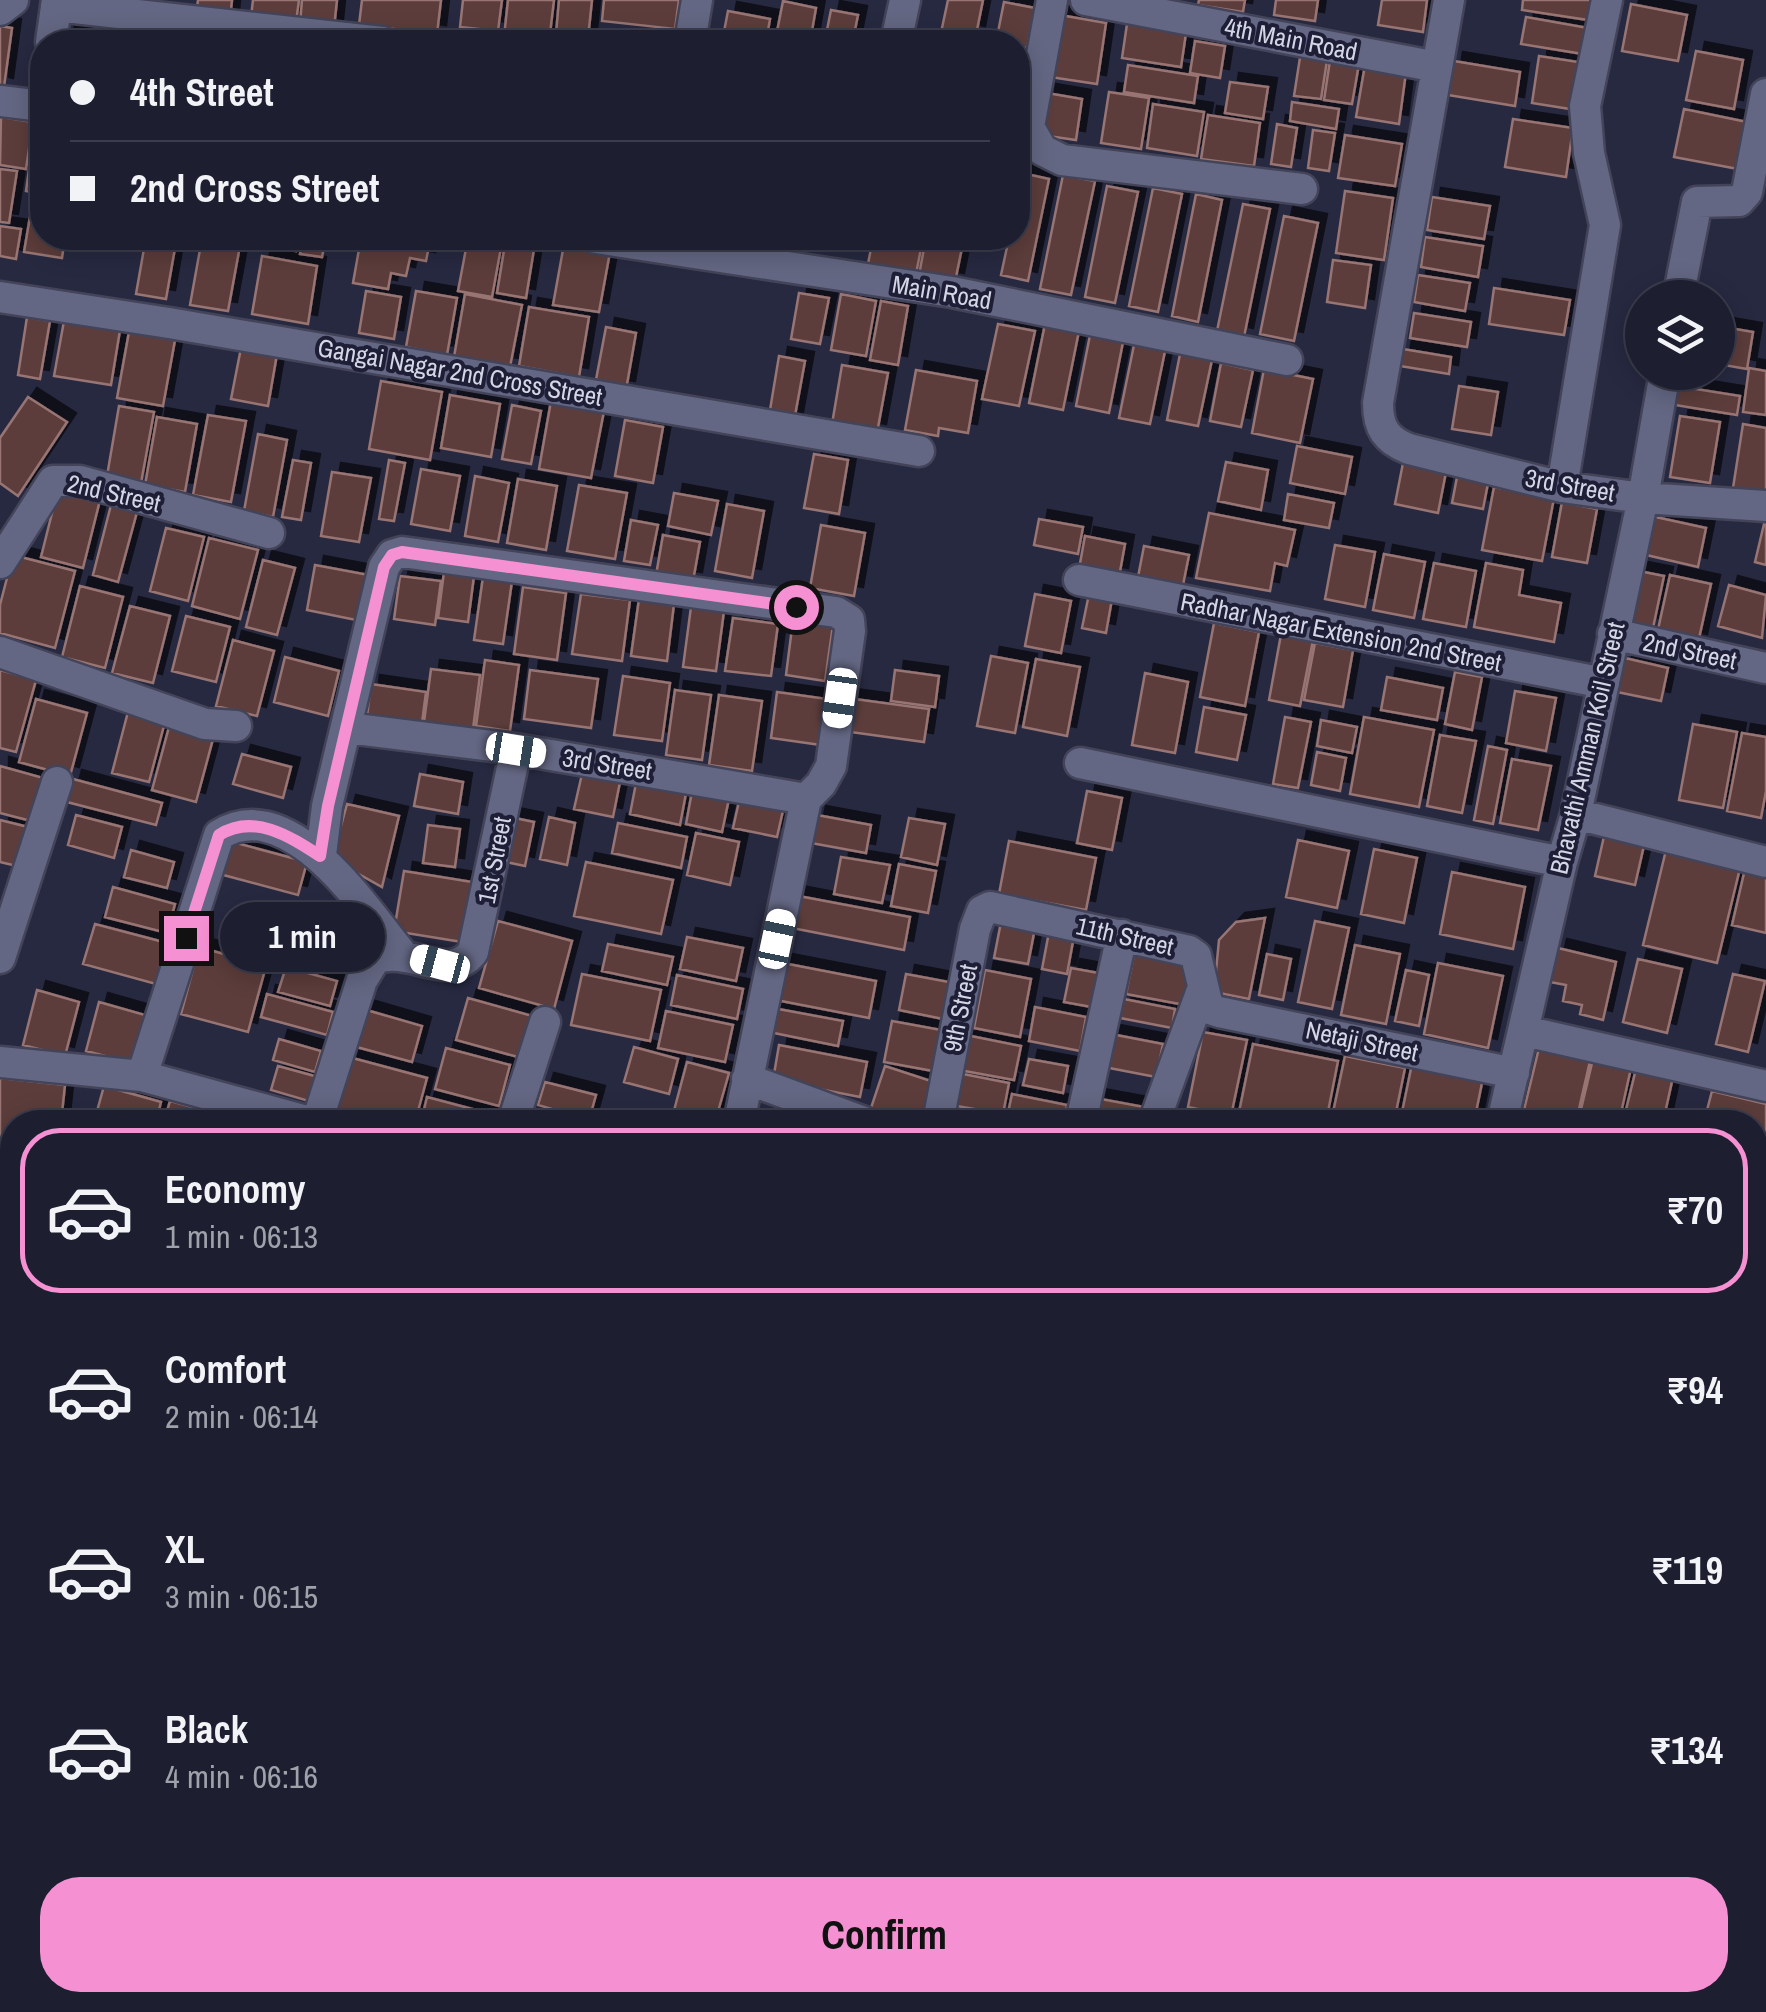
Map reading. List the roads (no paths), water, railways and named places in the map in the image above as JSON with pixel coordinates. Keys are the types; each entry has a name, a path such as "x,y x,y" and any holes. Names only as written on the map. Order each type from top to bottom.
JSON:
{"street":[{"path":"0,10 13,0"},
{"path":"692,30 696,0"},
{"path":"899,30 905,0"},
{"path":"1030,121 1052,0"},
{"name":"4th Main Road","path":"1086,0 1437,67"},
{"path":"1437,67 1449,0"},
{"path":"1562,487 1605,225 1589,153 1585,106 1607,0"},
{"path":"53,30 57,3 282,30"},
{"name":"3rd Street","path":"1437,67 1378,403 1383,432 1394,443 1409,449 1562,487 1643,498 1766,506"},
{"path":"1682,280 1697,202 1739,201 1748,192 1766,94"},
{"path":"0,102 30,104"},
{"path":"1030,129 1042,150 1062,160 1302,189"},
{"name":"Main Road","path":"675,250 952,292 1287,360"},
{"name":"Gangai Nagar 2nd Cross Street","path":"0,297 918,451"},
{"name":"Bhavathi Amman Koil Street","path":"1505,1110 1576,814 1662,390"},
{"name":"2nd Street","path":"0,562 9,525 54,481 62,478 269,533"},
{"path":"320,856 384,567 392,555 402,552 836,612 849,620 850,630 830,766 821,784 806,799 741,1110"},
{"name":"Radhar Nagar Extension 2nd Street","path":"1078,580 1604,683"},
{"name":"2nd Street","path":"1613,634 1766,668"},
{"path":"0,652 205,724 236,726"},
{"name":"3rd Street","path":"348,728 516,750 806,799"},
{"name":"1st Street","path":"402,954 455,966 473,952 516,750"},
{"path":"1080,763 1562,862"},
{"path":"0,958 57,782"},
{"path":"1576,814 1766,862"},
{"path":"142,1076 219,835 248,824 274,830 320,856 402,954 375,959 368,968 317,1110"},
{"name":"11th Street","path":"999,908 1196,956 1206,1000"},
{"name":"9th Street","path":"940,1110 975,929 982,911 999,908"},
{"path":"1084,1110 1122,935"},
{"path":"1159,1110 1206,1000"},
{"name":"Netaji Street","path":"1206,1000 1514,1072"},
{"path":"517,1110 545,1022"},
{"path":"1525,1031 1766,1086"},
{"path":"0,1062 142,1076 268,1110"},
{"path":"747,1079 831,1110"}]}
